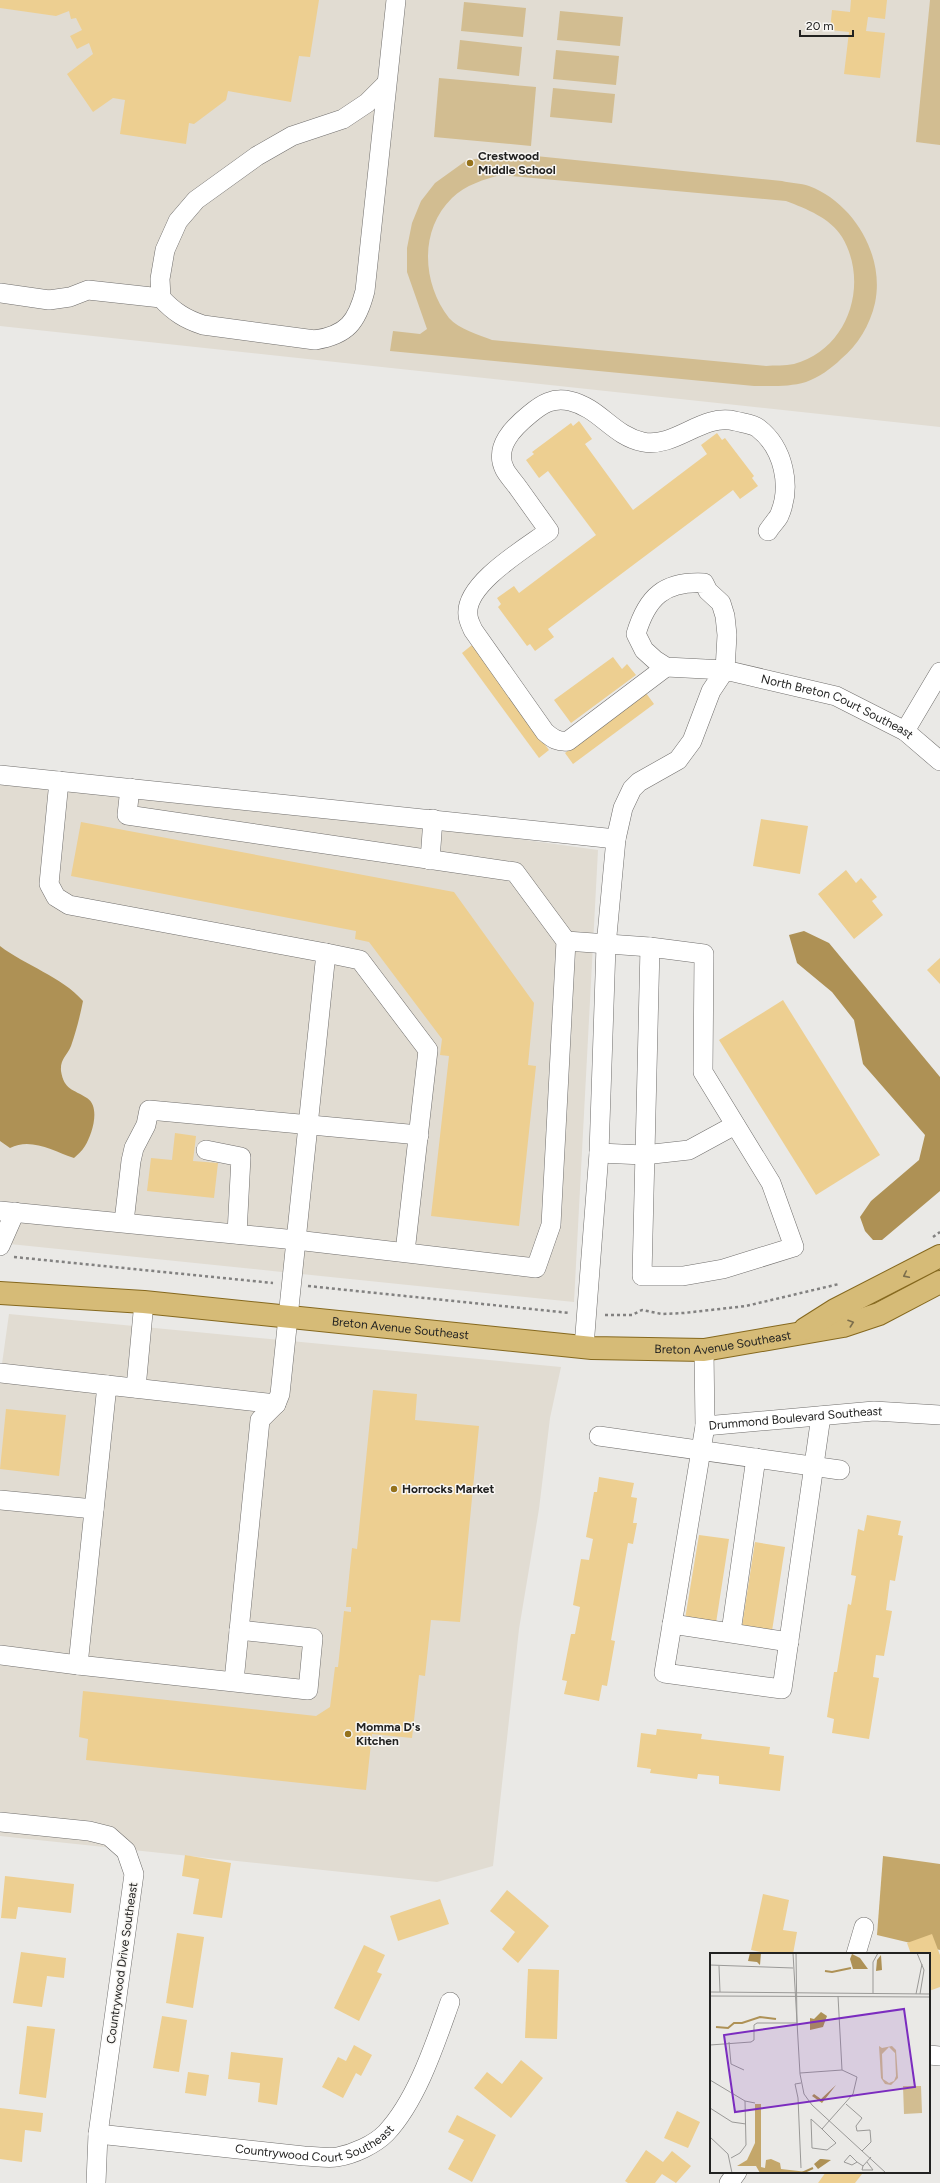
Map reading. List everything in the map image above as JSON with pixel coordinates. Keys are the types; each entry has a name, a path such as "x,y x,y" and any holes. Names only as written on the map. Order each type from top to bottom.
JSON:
{"main road":[{"name":"Breton Avenue Southeast","path":"799,1333 935,1248"},
{"name":"Breton Avenue Southeast","path":"0,1293 144,1302 584,1347 704,1350 843,1326 879,1314 940,1282"}],"street":[{"path":"386,84 367,103 342,119 292,136 256,156 196,200 178,222 165,250 160,280 161,298 172,310 186,319 202,325 315,340 330,338 342,332 354,322 360,309 365,291 396,0"},
{"path":"0,293 49,300 70,297 88,290 161,298"},
{"path":"666,667 568,741 560,741 552,739 545,732 473,630 467,615 470,602 475,591 487,577 548,532 504,469 502,454 504,442 512,428 544,403 558,400 570,401 586,407 620,434 632,439 646,442 671,439 710,421 730,420 757,428 769,440 777,452 783,466 785,484 783,503 778,517 768,531"},
{"path":"584,1347 600,1153 606,946 616,839 623,808 632,789 639,782 678,760 692,740 711,691 725,670 727,635 725,616 721,603 708,591 704,583 685,582 659,592 642,615 636,634 644,650 666,667 725,670"},
{"name":"North Breton Court Southeast","path":"725,670 836,696 905,731 940,761"},
{"path":"905,731 937,683"},
{"path":"0,775 616,839"},
{"path":"59,781 49,884 56,897 69,904 360,960 428,1050 405,1252"},
{"path":"4,1251 8,1212 124,1222 296,1240 536,1268 552,1225 566,941 515,872 127,815 130,788"},
{"path":"430,860 433,819"},
{"path":"566,941 606,946 650,948 704,954 703,1072 771,1183 794,1248 723,1269 683,1276 642,1276 650,948"},
{"path":"234,1682 260,1420 276,1404 280,1394 326,953"},
{"path":"124,1222 131,1161 134,1148 146,1125 149,1110 418,1135"},
{"path":"600,1153 644,1155 689,1150 735,1125"},
{"path":"206,1150 241,1157 237,1234"},
{"path":"136,1388 144,1302"},
{"name":"Drummond Boulevard Southeast","path":"704,1350 704,1426 874,1411 940,1415"},
{"path":"0,1373 276,1404"},
{"path":"78,1665 107,1385"},
{"path":"704,1426 664,1673 782,1689 821,1416"},
{"path":"599,1436 840,1470"},
{"path":"731,1632 756,1458"},
{"path":"0,1500 94,1509"},
{"path":"672,1624 788,1642"},
{"path":"0,1655 308,1690 313,1638 238,1630"},
{"name":"Countrywood Drive Southeast","path":"0,1822 89,1831 109,1836 126,1851 134,1874 98,2134 96,2183"},
{"path":"856,1953 864,1927"},
{"name":"Countrywood Court Southeast","path":"98,2134 304,2156 337,2157 365,2148 386,2133 407,2102 433,2048 450,2002"},
{"path":"930,2055 940,2056"},
{"path":"729,2183 736,2173"}],"path":[{"path":"935,1248 940,1232"},
{"path":"4,1251 291,1284 586,1314 632,1315 642,1310 662,1314 684,1313 746,1306 845,1282"}],"shaded area":[{"name":"Crestwood Middle School","path":"0,0 940,0 940,427 0,326"},
{"path":"930,0 940,0 940,145 916,142"},
{"path":"464,2 526,8 523,37 461,31"},
{"path":"560,11 623,17 620,46 557,40"},
{"path":"460,40 522,47 519,76 457,69"},
{"path":"556,50 619,56 616,85 553,79"},
{"path":"439,78 536,87 531,146 434,137"},
{"path":"553,88 615,94 612,123 550,117"},
{"path":"516,154 782,181 809,186 825,194 840,205 863,233 870,250 875,267 877,285 875,303 867,327 853,347 833,366 820,375 800,384 774,386 754,386 390,351 393,331 420,334 427,329 407,272 407,248 412,223 421,201 435,183 467,160","holes":["501,175 786,201 802,207 825,219 837,230 842,237 850,255 854,275 853,294 849,313 840,330 828,345 813,356 794,364 766,366 492,340 475,334 453,322 449,318 433,289 429,273 429,241 434,225 441,211 452,198 463,189"]},
{"path":"0,767 598,850 574,1302 0,1243"},
{"path":"804,931 829,943 940,1077 940,1191 882,1240 873,1240 865,1231 860,1217 871,1201 919,1160 925,1135 863,1064 854,1020 832,992 797,963 789,935"},
{"path":"0,946 21,960 54,978 74,992 83,1001 73,1041 61,1067 62,1077 67,1086 73,1091 87,1098 94,1108 94,1121 88,1141 84,1148 74,1158 34,1144 18,1145 10,1148 0,1141"},
{"path":"9,1314 561,1367 550,1418 539,1509 519,1629 493,1866 437,1882 0,1836 0,1378"},
{"path":"883,1856 940,1864 940,1950 877,1935"}],"building":[{"path":"0,0 319,0 310,57 299,56 291,102 228,91 226,100 194,124 189,123 186,144 120,134 125,100 113,98 93,112 67,74 93,54 89,43 77,49 70,36 82,30 76,18 71,19 69,11 56,16 0,8"},
{"path":"851,0 887,0 885,19 868,17 866,31 885,33 880,78 844,74 849,32 830,30 832,10 850,12"},
{"path":"579,421 592,439 585,444 633,510 707,454 701,445 717,433 722,440 725,438 754,476 752,478 758,486 740,499 733,490 548,629 554,637 535,651 530,644 527,646 498,607 501,604 497,598 514,586 519,593 596,535 548,471 539,478 526,460 534,454 532,452 571,423 573,426"},
{"path":"472,645 549,750 539,758 462,653"},
{"path":"613,657 622,669 627,664 636,675 571,723 554,700"},
{"path":"646,693 654,704 573,764 565,753"},
{"path":"761,819 808,826 800,874 753,866"},
{"path":"81,822 454,892 534,1003 528,1065 536,1066 519,1226 431,1216 449,1056 440,1055 442,1039 369,942 355,939 356,931 71,876"},
{"path":"846,870 856,883 861,878 877,897 872,901 883,915 854,939 818,894"},
{"path":"940,958 940,984 927,970"},
{"path":"783,1000 880,1155 816,1195 719,1040"},
{"path":"175,1133 196,1136 193,1161 218,1163 214,1198 147,1191 151,1158 172,1160"},
{"path":"373,1390 417,1394 415,1420 479,1426 460,1622 431,1620 425,1676 419,1675 412,1738 372,1734 366,1790 86,1760 88,1739 79,1737 83,1691 316,1716 330,1707 335,1667 338,1667 344,1611 351,1612 351,1607 346,1607 352,1548 357,1549"},
{"path":"6,1409 66,1415 59,1476 0,1469"},
{"path":"599,1477 634,1483 631,1497 637,1498 633,1523 637,1523 633,1544 628,1543 611,1640 615,1641 607,1686 602,1685 599,1701 564,1694 567,1681 562,1680 571,1634 575,1634 580,1607 573,1605 581,1559 589,1560 593,1539 586,1537 594,1492 597,1492"},
{"path":"867,1515 901,1521 898,1535 903,1536 895,1581 890,1580 886,1610 892,1611 884,1656 876,1655 873,1677 879,1678 869,1739 832,1733 834,1719 827,1717 834,1672 837,1672 848,1604 851,1605 856,1576 851,1575 858,1529 864,1531"},
{"path":"699,1535 729,1539 716,1623 685,1619"},
{"path":"755,1542 785,1547 772,1631 742,1626"},
{"path":"657,1729 702,1734 701,1739 770,1747 769,1754 784,1756 780,1791 719,1784 719,1776 698,1774 697,1779 650,1773 651,1769 637,1767 641,1733 656,1735"},
{"path":"185,1855 231,1863 222,1918 193,1914 199,1879 182,1876"},
{"path":"5,1876 74,1884 71,1913 18,1907 16,1919 1,1918"},
{"path":"507,1890 549,1926 518,1963 502,1949 515,1932 490,1911"},
{"path":"763,1894 789,1900 783,1930 797,1932 793,1953 765,1953 751,1950"},
{"path":"440,1899 449,1924 398,1941 390,1916"},
{"path":"177,1933 204,1937 193,2008 166,2003"},
{"path":"932,1934 940,1955 940,1987 930,1991 930,1953 911,1953 907,1943"},
{"path":"364,1945 385,1955 377,1972 382,1974 359,2021 334,2008"},
{"path":"21,1952 66,1958 64,1978 47,1976 42,2007 13,2003"},
{"path":"528,1969 559,1970 557,2039 525,2038"},
{"path":"162,2016 187,2020 179,2072 153,2068"},
{"path":"27,2026 55,2029 46,2098 19,2094"},
{"path":"354,2045 372,2055 361,2076 356,2073 343,2098 322,2087 338,2057 346,2061"},
{"path":"231,2052 283,2058 277,2105 258,2102 260,2083 228,2079"},
{"path":"521,2060 543,2078 511,2118 474,2088 487,2072 502,2084"},
{"path":"188,2072 209,2075 206,2096 185,2093"},
{"path":"0,2108 43,2113 41,2132 25,2130 22,2162 0,2159"},
{"path":"677,2111 700,2122 688,2148 664,2138"},
{"path":"457,2115 496,2135 472,2182 448,2169 464,2140 448,2132"},
{"path":"646,2150 663,2162 672,2151 691,2166 676,2183 662,2174 655,2183 628,2183 625,2181"},
{"path":"825,2173 862,2174 855,2183 818,2183"}],"place":[{"name":"Crestwood Middle School","path":"470,163"},
{"name":"Horrocks Market","path":"394,1489"},
{"name":"Momma D's Kitchen","path":"348,1734"}]}
